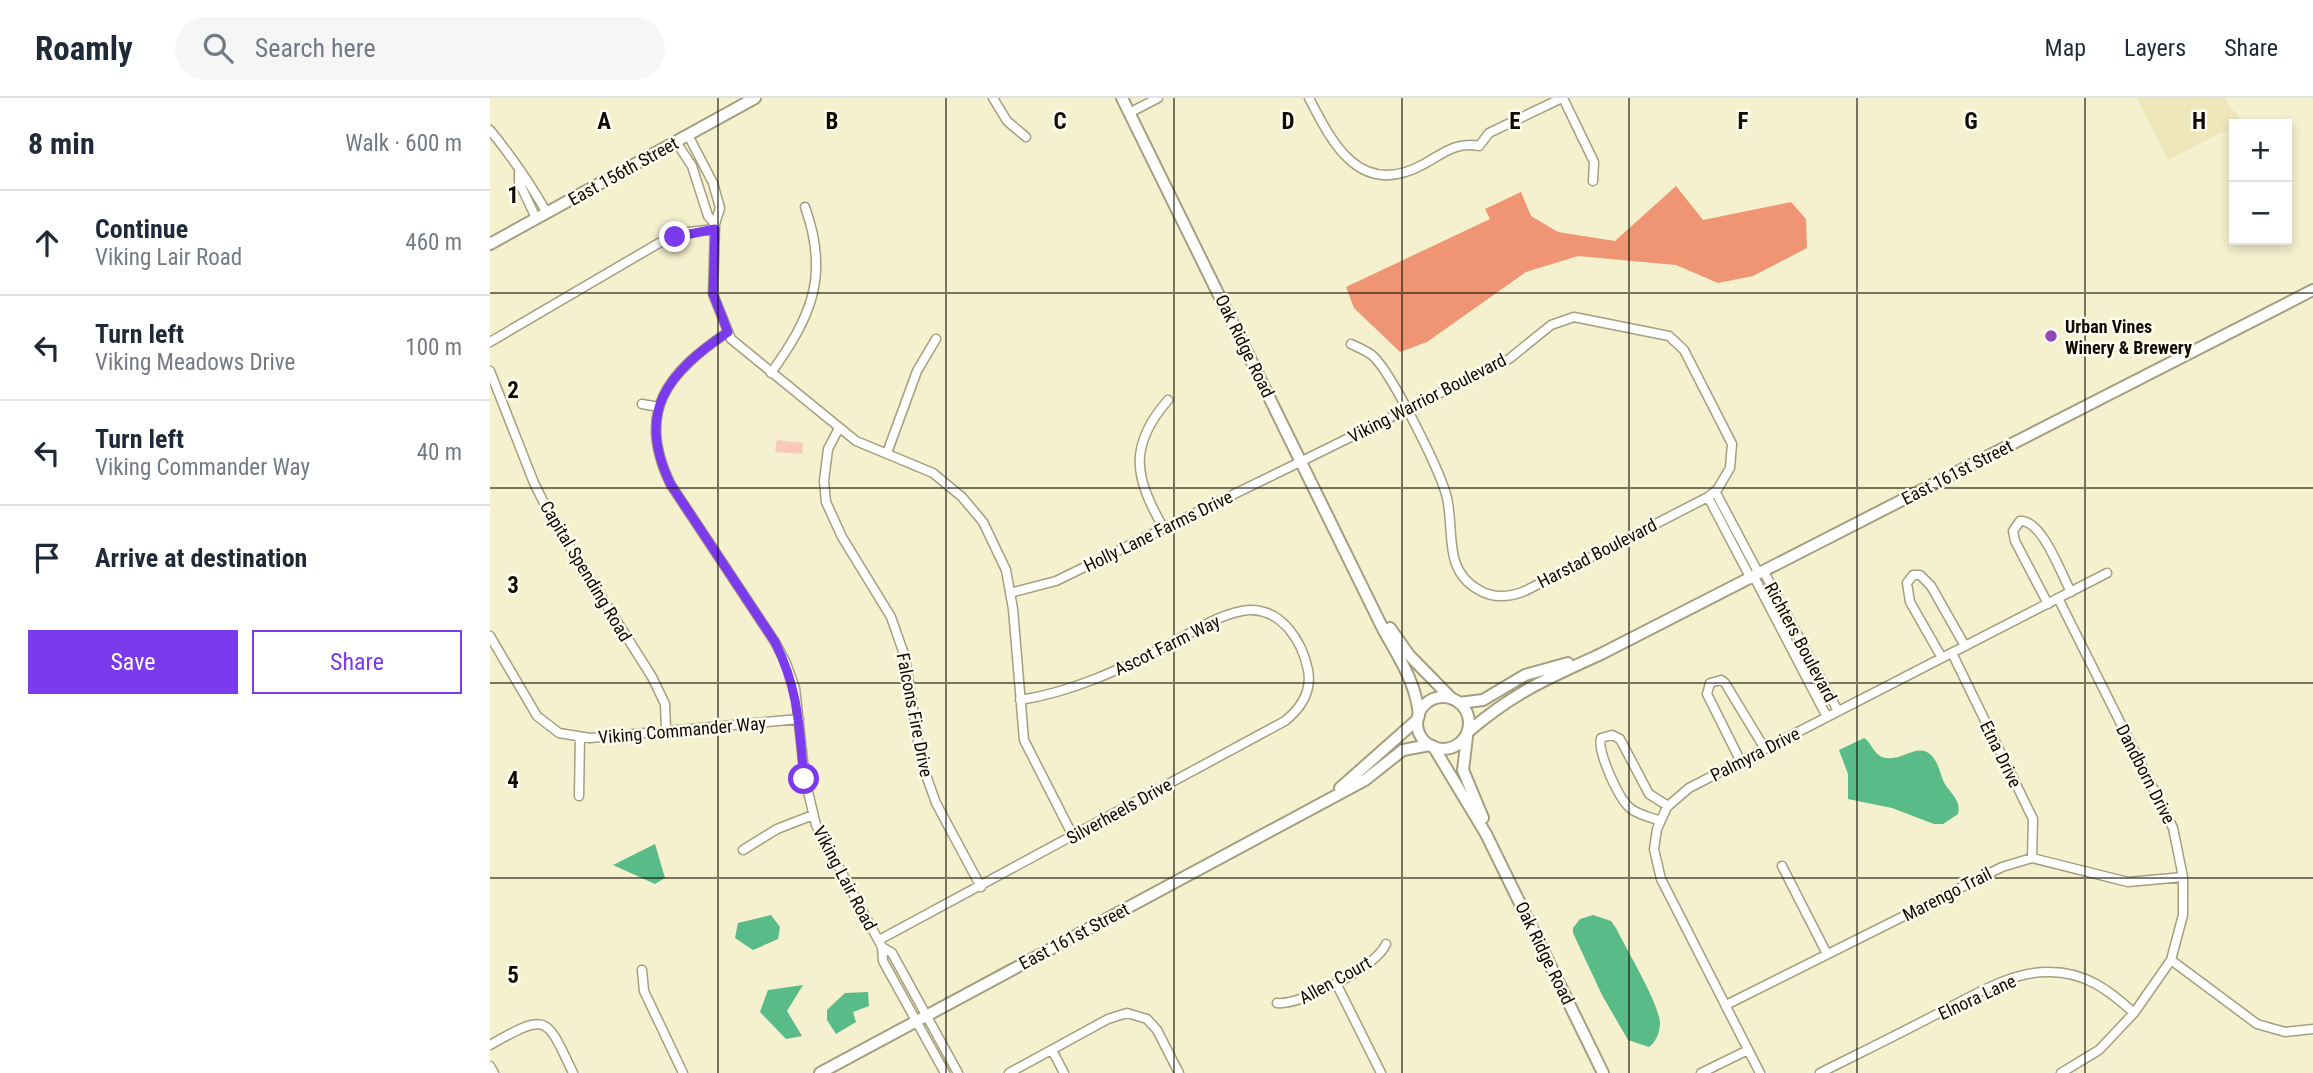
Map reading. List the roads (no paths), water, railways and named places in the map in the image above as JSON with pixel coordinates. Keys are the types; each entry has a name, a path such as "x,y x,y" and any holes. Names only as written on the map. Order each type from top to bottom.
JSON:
{"street":[{"name":"East 156th Street","path":"490,244 755,98"},
{"path":"993,98 1007,121 1026,136"},
{"name":"Oak Ridge Road","path":"1122,98 1416,690 1418,717"},
{"path":"1129,113 1158,98"},
{"path":"1309,98 1339,152 1370,172 1407,172 1465,144 1479,146 1489,133 1562,98 1594,163 1593,181"},
{"path":"490,130 519,171 527,177 541,216"},
{"path":"688,135 713,183 720,208 715,227 713,294 731,339 856,441 933,473 962,498 983,522 1006,570 1024,740 1073,836"},
{"path":"676,142 692,166 708,216 715,227"},
{"path":"771,373 801,330 811,302 816,247 805,207"},
{"path":"490,342 659,243 688,232 715,227"},
{"name":"East 161st Street","path":"1467,732 1501,703 1539,681 1601,654 2313,290"},
{"name":"Viking Warrior Boulevard","path":"1302,461 1509,359 1551,325 1574,317 1668,336 1684,350 1732,444 1730,468 1711,494"},
{"name":"Viking Lair Road","path":"728,332 695,354 673,376 659,407 657,457 671,485 775,642 795,688 804,779 813,816 880,944 892,953 958,1073"},
{"path":"887,453 917,371 936,339"},
{"path":"1351,344 1372,354 1387,372 1405,409"},
{"name":"Capital Spending Road","path":"490,371 534,483 551,517 652,677 665,704 666,730"},
{"path":"1164,528 1146,498 1140,472 1140,447 1149,422 1168,400"},
{"path":"642,404 659,407"},
{"name":"Harstad Boulevard","path":"1405,409 1447,496 1453,561 1465,579 1484,593 1513,596 1525,591 1711,494"},
{"name":"Falcons Fire Drive","path":"839,428 828,449 824,481 826,502 842,537 891,617 905,657 921,761 936,803 981,887"},
{"name":"Holly Lane Farms Drive","path":"1010,593 1056,581 1302,461"},
{"path":"1711,494 1757,575"},
{"path":"2048,604 2015,541 2013,531 2020,521 2027,520 2038,528 2071,592"},
{"name":"Palmyra Drive","path":"1760,1073 1661,879 1654,849 1660,821 1668,806 1689,788 2107,573"},
{"name":"Richters Boulevard","path":"1757,575 1838,711"},
{"name":"Richters Boulevard","path":"1757,575 1827,717"},
{"path":"1942,658 1910,602 1906,583 1913,575 1920,575 1931,586 1965,646"},
{"name":"Oak Ridge Road","path":"1367,594 1409,655 1456,701"},
{"name":"Dandborn Drive","path":"2058,598 2174,828 2183,877 2183,915 2171,960 2134,1013 2099,1050 2062,1073"},
{"name":"Ascot Farm Way","path":"1020,700 1078,686 1214,622 1248,610 1260,611 1279,619 1300,648"},
{"name":"Viking Commander Way","path":"490,636 537,716 559,733 580,737 799,719"},
{"name":"Silverheels Drive","path":"880,944 1295,713 1309,686 1307,664 1300,648"},
{"name":"Etna Drive","path":"1952,653 2033,819 2032,858"},
{"name":"East 161st Street","path":"1456,701 1483,700 1525,675 1601,654"},
{"path":"1741,762 1707,694 1710,683 1720,680 1725,683 1765,749"},
{"path":"1436,698 1456,701 1469,717 1467,732 1456,746 1447,749 1432,746 1419,733 1418,717 1428,702 1436,698"},
{"name":"East 161st Street","path":"1327,798 1418,717"},
{"name":"Oak Ridge Road","path":"1467,732 1463,770 1486,834"},
{"path":"1660,821 1627,806 1600,750 1601,738 1612,735 1620,739 1649,794 1668,806"},
{"path":"579,796 580,737"},
{"name":"Oak Ridge Road","path":"1432,746 1486,834 1603,1073"},
{"name":"East 161st Street","path":"820,1073 1327,798 1365,780 1403,750 1432,746"},
{"path":"743,850 777,829 813,816"},
{"path":"2032,858 2127,882 2183,877"},
{"name":"Marengo Trail","path":"1726,1005 2002,867 2032,858"},
{"path":"1782,866 1826,954"},
{"path":"880,944 883,961 944,1073"},
{"name":"Allen Court","path":"1277,1003 1290,1004 1336,983 1376,958 1386,944"},
{"path":"2171,960 2257,1024 2285,1032 2313,1029"},
{"path":"642,970 644,991 683,1073"},
{"name":"Elnora Lane","path":"1820,1073 1991,988 2036,973 2068,974 2093,981 2110,990 2134,1013"},
{"path":"1336,983 1381,1073"},
{"path":"1009,1073 1108,1020 1127,1013 1147,1019 1157,1030 1179,1073"},
{"path":"490,1045 535,1022 545,1023 552,1029 573,1073"},
{"path":"1052,1050 1064,1073"},
{"path":"1701,1073 1748,1050"},
{"path":"490,1066 494,1073"}],"place":[{"name":"Urban Vines Winery & Brewery","path":"2051,336"}]}
